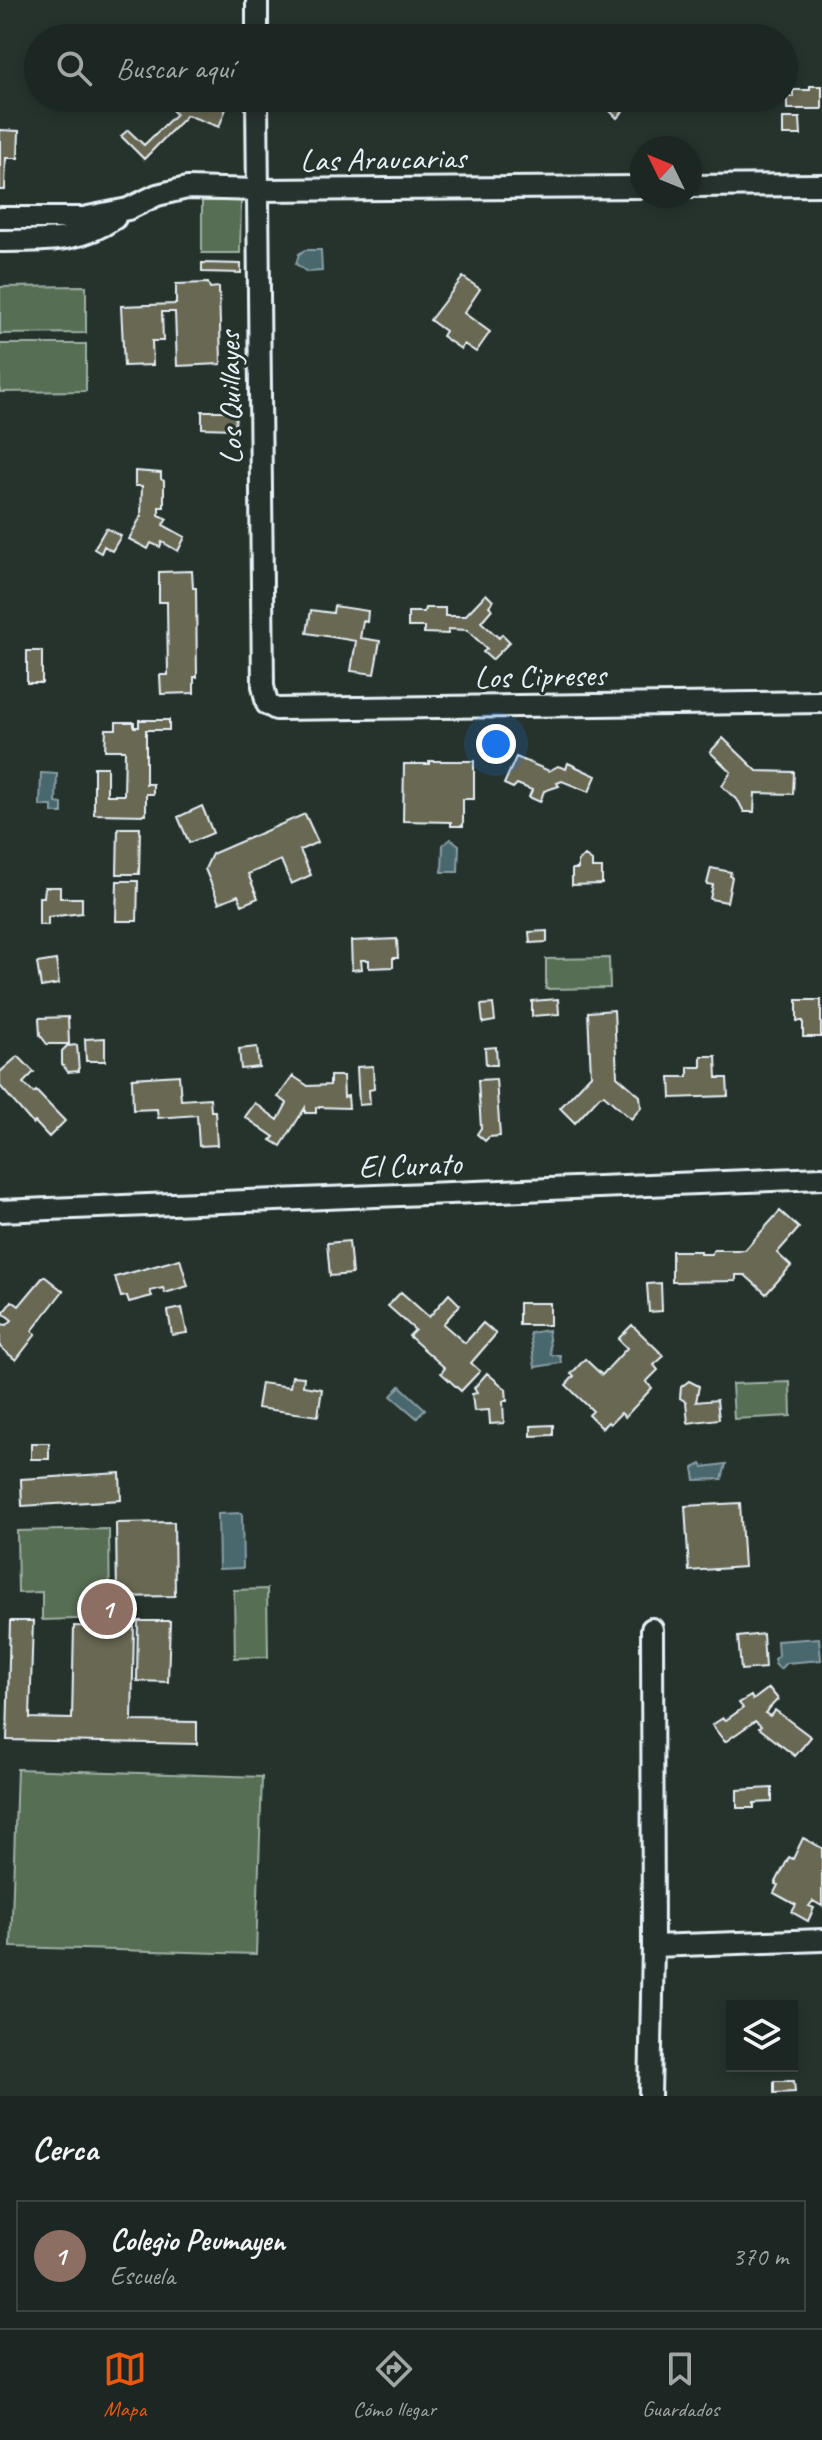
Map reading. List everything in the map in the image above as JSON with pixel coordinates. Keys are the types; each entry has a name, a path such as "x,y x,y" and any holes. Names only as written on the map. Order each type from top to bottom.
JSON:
{"street":[{"path":"257,0 257,24"},
{"name":"Los Quillayes","path":"257,112 263,697"},
{"path":"702,186 822,185"},
{"name":"Las Araucarias","path":"0,241 78,237 101,228 128,209 157,195 187,188 630,187"},
{"name":"Las Araucarias","path":"0,218 83,218 128,209"},
{"name":"Los Cipreses","path":"263,697 267,704 276,709 822,702"},
{"name":"El Curato","path":"0,1211 822,1178"},
{"path":"650,2096 652,1629"},
{"path":"653,1946 822,1940"}],"green space":[{"path":"202,201 241,201 240,253 202,253"},
{"path":"86,286 86,333 0,334 0,287"},
{"path":"0,344 86,344 86,391 0,392"},
{"path":"609,958 610,988 546,989 546,959"},
{"path":"790,1382 791,1416 734,1419 732,1384"},
{"path":"109,1529 110,1618 42,1620 42,1592 18,1593 17,1531"},
{"path":"267,1589 268,1657 235,1658 234,1590"},
{"path":"17,1769 262,1777 256,1954 11,1947"}],"water":[{"path":"305,250 321,250 322,271 307,272 296,264 299,254"},
{"path":"41,773 57,774 56,803 62,804 62,813 52,813 52,806 40,806"},
{"path":"451,839 459,845 458,872 442,872 443,845"},
{"path":"548,1330 551,1355 560,1355 561,1363 535,1367 530,1333"},
{"path":"400,1386 425,1409 417,1418 391,1396"},
{"path":"701,1464 703,1467 726,1464 722,1479 695,1480 693,1468"},
{"path":"242,1513 243,1568 219,1569 218,1514"},
{"path":"819,1638 821,1660 786,1663 780,1669 775,1664 777,1641"}],"building":[{"path":"810,86 822,86 822,109 798,109 798,90 810,90"},
{"path":"174,112 225,112 219,127 187,115 144,159 121,136 128,130 144,145 176,114"},
{"path":"783,118 800,118 801,135 783,135"},
{"path":"0,130 19,131 18,158 6,158 5,190 0,190"},
{"path":"202,263 241,264 241,273 202,272"},
{"path":"463,277 480,289 464,313 490,332 476,352 464,344 461,349 442,336 445,331 430,320"},
{"path":"208,283 210,288 219,287 221,364 177,366 175,312 162,312 163,341 152,341 153,365 124,366 121,306 176,304 176,284"},
{"path":"202,411 236,411 235,429 202,428"},
{"path":"135,471 161,473 164,507 159,507 159,515 167,519 163,525 185,537 178,551 162,542 160,547 151,543 148,549 129,539 141,516 142,486 135,486"},
{"path":"106,528 121,536 112,551 104,546 101,553 94,549"},
{"path":"192,571 193,588 196,588 197,677 194,677 194,693 161,694 160,675 168,675 167,602 159,602 159,572"},
{"path":"486,594 493,601 489,606 492,609 481,622 499,638 502,634 510,642 492,660 483,652 487,649 467,630 448,629 448,634 424,633 424,627 408,627 408,612 445,608 445,616 465,616"},
{"path":"334,606 368,611 360,638 380,641 374,674 351,671 356,641 307,633 311,610 333,613"},
{"path":"27,651 42,651 42,683 27,683"},
{"path":"139,720 169,720 169,730 146,730 146,784 153,784 153,794 146,794 146,815 94,814 94,767 107,767 107,795 124,795 125,750 105,750 106,729 116,729 116,722 134,722 134,727 139,727"},
{"path":"723,738 757,771 794,772 793,794 755,793 754,812 744,812 739,802 722,786 731,772 710,752"},
{"path":"516,757 549,771 558,766 566,769 568,763 596,776 589,792 562,781 557,783 559,786 544,791 540,802 529,797 532,790 517,784 513,788 504,784"},
{"path":"429,761 474,761 474,799 463,799 463,826 451,826 451,822 403,821 404,764 429,764"},
{"path":"202,806 213,833 189,843 178,817"},
{"path":"305,814 318,842 300,850 311,875 291,884 281,860 248,874 258,898 242,905 238,895 219,903 205,869 212,854"},
{"path":"118,828 140,828 139,874 117,874"},
{"path":"585,856 592,861 592,868 602,868 602,884 572,885 572,869 578,869 578,861"},
{"path":"711,868 731,872 727,902 710,899 713,885 707,884"},
{"path":"117,881 138,881 137,921 116,921"},
{"path":"45,887 60,887 60,898 82,898 82,913 48,917 48,925 39,925 39,897 44,897"},
{"path":"547,931 547,942 530,943 529,932"},
{"path":"397,939 398,958 393,958 393,967 369,968 369,960 361,960 362,969 352,970 351,941"},
{"path":"56,960 59,984 41,987 37,963"},
{"path":"558,999 559,1014 532,1016 532,1001"},
{"path":"797,1000 821,1000 821,1037 803,1037 803,1021 797,1021"},
{"path":"493,1004 495,1021 483,1023 481,1005"},
{"path":"614,1010 617,1076 640,1096 641,1108 631,1119 604,1095 575,1123 560,1108 591,1075 588,1012"},
{"path":"68,1017 69,1044 47,1044 40,1035 39,1018"},
{"path":"105,1038 105,1061 86,1061 85,1039"},
{"path":"77,1045 79,1071 68,1072 62,1064 62,1051 67,1046"},
{"path":"257,1047 259,1067 241,1069 239,1049"},
{"path":"496,1047 497,1065 486,1065 485,1048"},
{"path":"18,1056 34,1072 23,1083 34,1093 36,1091 65,1121 49,1137 35,1122 33,1124 0,1086 0,1072"},
{"path":"701,1056 716,1056 717,1078 727,1078 728,1096 671,1098 670,1077 688,1077 688,1067 701,1067"},
{"path":"373,1066 374,1089 369,1090 370,1104 359,1105 357,1067"},
{"path":"179,1075 181,1100 210,1098 211,1111 215,1111 217,1145 199,1146 197,1115 158,1118 157,1109 133,1110 132,1078"},
{"path":"293,1076 308,1086 330,1085 330,1076 343,1076 344,1097 348,1096 349,1108 316,1107 316,1113 305,1113 305,1108 281,1146 271,1140 274,1137 245,1117 255,1103 278,1120 287,1103 278,1097"},
{"path":"496,1079 500,1136 489,1137 485,1141 477,1134 481,1128 478,1080"},
{"path":"780,1211 799,1228 777,1253 791,1266 766,1294 745,1275 736,1275 736,1281 672,1282 672,1251 711,1254 714,1250 745,1250"},
{"path":"349,1241 352,1274 330,1276 327,1243"},
{"path":"180,1259 188,1286 165,1293 163,1288 150,1291 152,1296 129,1302 127,1296 121,1297 115,1277"},
{"path":"44,1276 63,1291 32,1331 36,1334 16,1360 0,1347 0,1324 7,1325 12,1320 3,1313 12,1301 19,1306"},
{"path":"661,1283 662,1311 649,1312 647,1284"},
{"path":"401,1292 429,1317 449,1294 460,1305 443,1324 465,1343 483,1323 496,1334 471,1363 480,1371 461,1391 441,1373 445,1368 409,1336 415,1330 388,1306"},
{"path":"519,1303 550,1303 550,1325 519,1325"},
{"path":"182,1308 187,1333 172,1335 168,1311"},
{"path":"632,1325 664,1356 654,1365 658,1370 646,1382 652,1388 625,1417 621,1413 602,1428 589,1415 593,1411 566,1385 574,1376 571,1374 585,1359 602,1375 627,1348 618,1339"},
{"path":"487,1373 506,1389 504,1423 490,1424 489,1410 474,1411 472,1394 477,1393 474,1388"},
{"path":"292,1376 304,1377 303,1386 322,1389 318,1416 257,1408 261,1383 290,1387"},
{"path":"689,1381 699,1386 696,1402 717,1400 719,1419 688,1423 686,1402 680,1398 681,1387"},
{"path":"553,1425 553,1435 531,1436 531,1426"},
{"path":"31,1443 49,1443 49,1459 31,1459"},
{"path":"120,1473 121,1500 22,1506 21,1479"},
{"path":"740,1503 744,1567 689,1571 685,1506"},
{"path":"174,1522 175,1596 117,1597 116,1523"},
{"path":"10,1621 33,1621 30,1718 72,1719 74,1626 134,1627 132,1721 197,1722 197,1744 7,1740"},
{"path":"138,1621 170,1621 168,1682 137,1681"},
{"path":"763,1634 765,1668 741,1670 738,1637"},
{"path":"769,1688 778,1699 765,1713 770,1716 775,1710 811,1737 795,1756 759,1728 761,1726 755,1721 725,1742 712,1725 743,1708 739,1703 751,1696 753,1700"},
{"path":"772,1788 772,1802 754,1803 754,1808 737,1808 737,1790"},
{"path":"803,1838 822,1848 822,1906 813,1901 809,1906 814,1908 808,1921 792,1912 796,1905 774,1893 778,1885 775,1884 789,1857 793,1859"},
{"path":"774,2081 794,2081 795,2092 774,2093"}],"place":[{"name":"Colegio Peumayen","path":"107,1609"}]}
